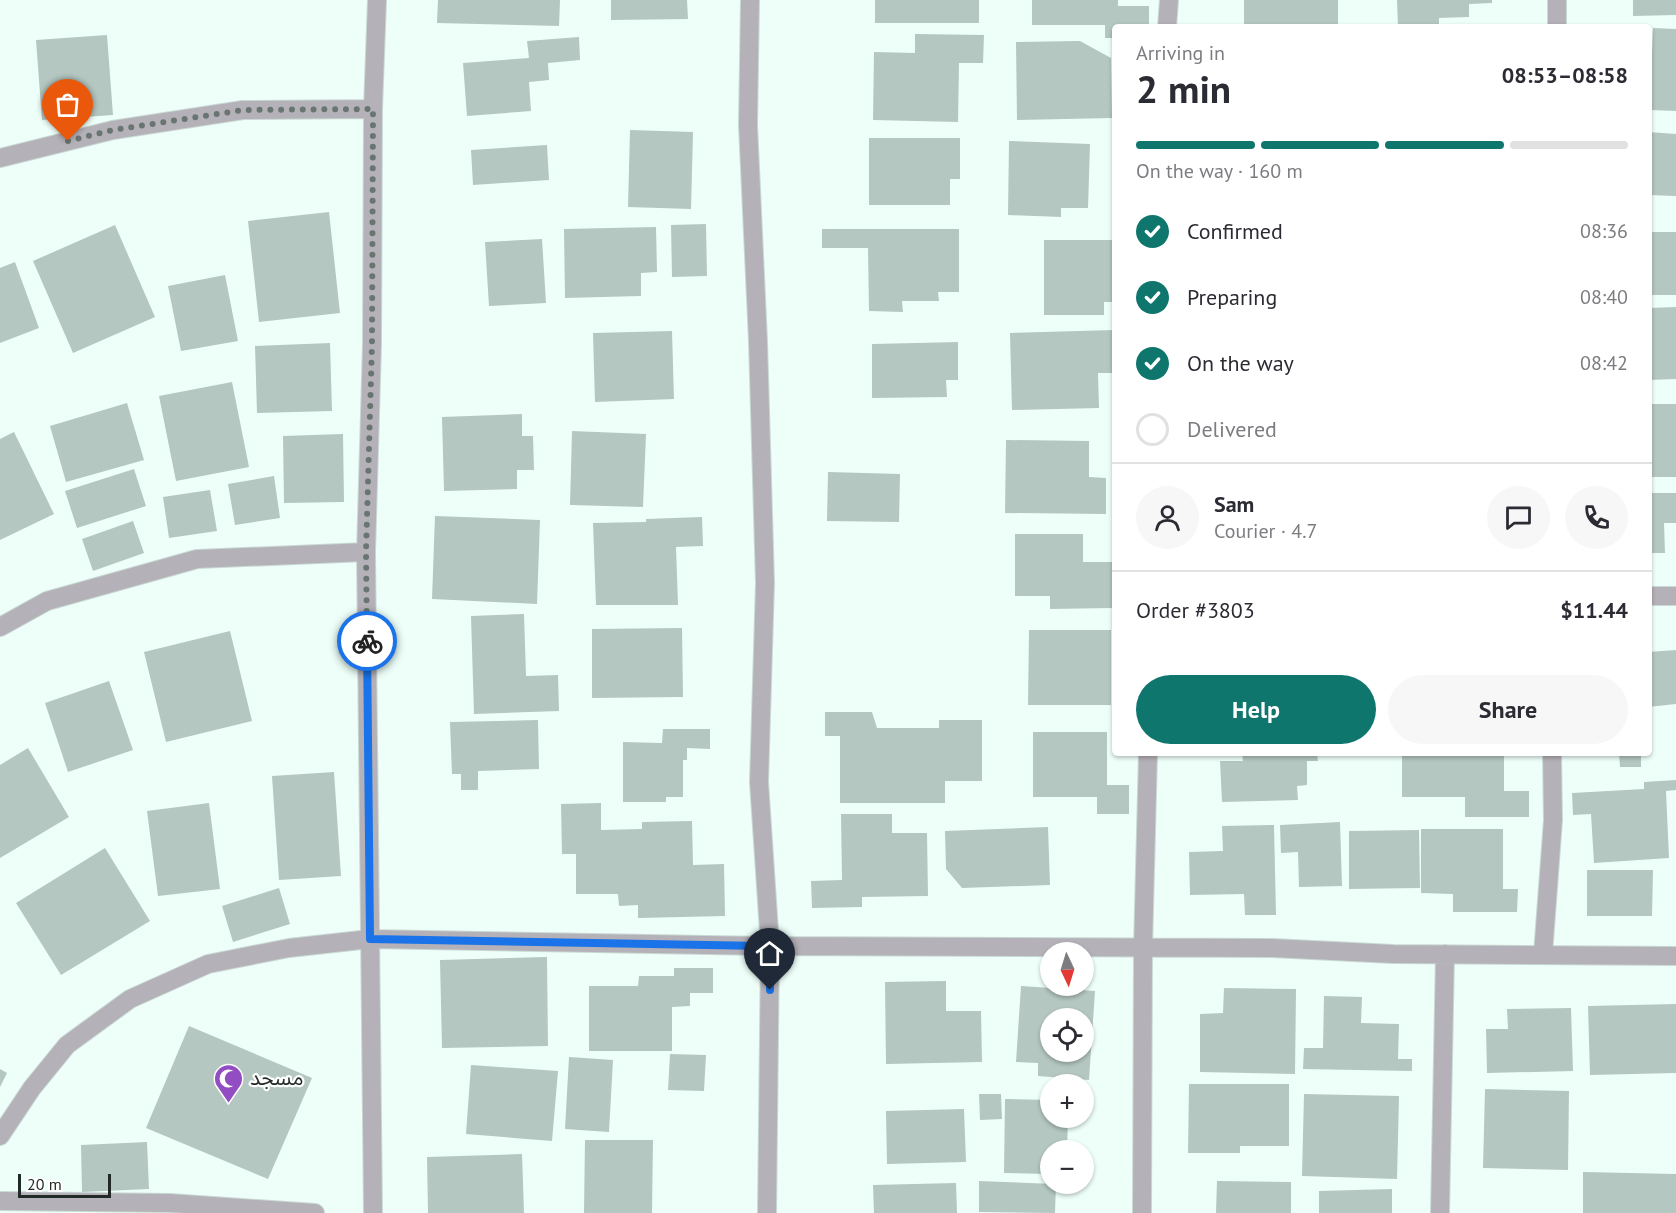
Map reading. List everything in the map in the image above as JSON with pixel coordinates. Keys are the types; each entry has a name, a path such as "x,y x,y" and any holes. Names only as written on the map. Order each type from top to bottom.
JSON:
{"street":[{"path":"373,1213 366,552 372,344 373,109 377,0"},
{"path":"750,0 748,125 765,583 759,782 770,946 767,1213"},
{"path":"1167,24 1169,0"},
{"path":"1557,0 1557,24"},
{"path":"0,158 113,130 243,110 373,109"},
{"path":"0,627 47,601 196,559 366,552"},
{"path":"1652,596 1676,596"},
{"path":"1142,1213 1143,948 1148,756"},
{"path":"1544,954 1552,820 1552,756"},
{"path":"0,1136 32,1088 67,1045 130,999 208,964 289,948 370,939 770,946 1272,948 1393,954 1676,956"},
{"path":"1440,1213 1444,954"},
{"path":"0,1202 170,1203 315,1213"}],"building":[{"path":"438,0 560,0 559,26 437,23"},
{"path":"611,0 687,0 688,19 611,20"},
{"path":"875,0 979,0 979,23 875,23"},
{"path":"1032,0 1118,0 1118,6 1149,6 1149,24 1112,24 1112,38 1105,38 1105,25 1032,25"},
{"path":"1244,0 1338,0 1338,24 1244,24"},
{"path":"1397,0 1492,0 1492,3 1469,4 1469,17 1439,18 1439,24 1398,24"},
{"path":"1633,0 1676,0 1676,15 1633,16"},
{"path":"1653,28 1676,29 1676,111 1652,110"},
{"path":"915,34 984,35 983,63 959,63 958,122 873,120 874,52 915,53"},
{"path":"107,35 113,115 42,120 36,40"},
{"path":"579,37 580,60 548,63 549,80 529,82 531,111 467,116 463,63 529,58 527,41"},
{"path":"1080,41 1111,58 1112,118 1017,120 1016,42"},
{"path":"630,130 693,132 691,209 628,207"},
{"path":"1652,132 1676,134 1676,196 1652,195"},
{"path":"869,138 960,138 960,179 950,179 950,205 869,205"},
{"path":"1009,141 1090,144 1088,208 1061,208 1061,217 1008,215"},
{"path":"547,145 549,180 473,185 471,150"},
{"path":"329,212 340,313 259,322 248,221"},
{"path":"706,224 707,276 672,277 671,225"},
{"path":"115,225 155,317 73,353 33,261"},
{"path":"656,227 657,272 641,273 641,296 565,298 564,229"},
{"path":"822,229 959,229 959,292 938,292 939,301 902,301 903,312 869,311 868,248 822,248"},
{"path":"1652,232 1676,232 1676,295 1652,295"},
{"path":"542,239 546,303 489,306 485,242"},
{"path":"1044,240 1112,240 1112,302 1104,302 1104,315 1044,315"},
{"path":"15,262 39,328 0,343 0,268"},
{"path":"225,275 238,341 181,351 168,286"},
{"path":"1676,307 1676,379 1652,380 1652,308"},
{"path":"1112,330 1112,373 1098,373 1099,408 1012,410 1010,333"},
{"path":"672,331 674,399 595,402 593,333"},
{"path":"958,342 958,380 946,380 947,397 872,398 872,344"},
{"path":"330,343 332,411 257,413 255,346"},
{"path":"232,382 249,467 176,481 159,396"},
{"path":"127,403 144,460 66,482 50,426"},
{"path":"1652,404 1676,404 1676,477 1652,477"},
{"path":"522,414 522,436 533,436 534,470 517,470 517,489 444,491 442,417"},
{"path":"572,431 646,434 643,507 570,505"},
{"path":"14,432 54,514 0,540 0,439"},
{"path":"343,434 344,502 284,503 283,436"},
{"path":"1006,440 1089,441 1089,477 1106,478 1106,514 1005,513"},
{"path":"134,469 146,506 77,528 65,491"},
{"path":"828,472 900,474 899,522 827,521"},
{"path":"274,476 280,518 235,525 228,484"},
{"path":"210,490 217,531 169,538 163,497"},
{"path":"1652,493 1676,493 1676,523 1664,523 1665,553 1652,553"},
{"path":"435,516 540,520 537,604 432,599"},
{"path":"702,517 703,546 676,547 678,605 596,605 593,523 646,522 646,519"},
{"path":"133,521 144,553 93,571 82,539"},
{"path":"1015,534 1083,534 1083,562 1112,562 1112,608 1050,609 1050,596 1015,596"},
{"path":"524,614 526,676 558,675 559,711 474,714 471,616"},
{"path":"682,628 683,697 592,698 592,629"},
{"path":"1029,630 1111,630 1111,705 1028,705"},
{"path":"230,631 252,721 166,742 144,652"},
{"path":"1676,650 1676,704 1652,707 1652,652"},
{"path":"109,681 133,750 68,772 45,703"},
{"path":"825,712 872,712 877,728 939,728 939,720 982,720 982,781 945,781 945,803 840,803 840,736 825,736"},
{"path":"538,720 539,769 478,771 478,790 461,790 461,774 452,774 450,722"},
{"path":"663,729 710,729 710,749 687,748 687,760 683,760 683,797 666,797 666,802 623,802 623,742 662,743"},
{"path":"1033,732 1107,732 1107,785 1129,785 1129,814 1097,814 1097,797 1033,797"},
{"path":"28,748 69,817 0,858 0,765"},
{"path":"1242,756 1317,756 1318,761 1307,761 1307,785 1297,786 1298,800 1222,802 1220,761 1243,761"},
{"path":"1402,756 1504,756 1504,791 1529,791 1529,817 1465,817 1465,797 1402,797"},
{"path":"1619,756 1641,756 1641,767 1620,767"},
{"path":"334,772 341,876 279,880 272,776"},
{"path":"1676,780 1676,790 1666,791 1669,858 1594,863 1591,814 1573,815 1572,793 1644,789 1644,782"},
{"path":"209,803 220,889 158,896 147,811"},
{"path":"601,803 601,830 642,829 642,822 692,821 693,865 724,864 725,916 638,918 638,905 619,906 618,894 576,894 576,854 562,854 561,804"},
{"path":"841,814 892,814 892,833 927,833 928,896 862,897 862,907 812,908 811,881 842,880"},
{"path":"1340,822 1342,886 1299,887 1298,852 1281,853 1280,825"},
{"path":"1274,825 1276,915 1245,915 1244,894 1190,895 1189,852 1223,851 1222,826"},
{"path":"1048,827 1050,885 962,888 946,869 945,831"},
{"path":"1421,829 1503,829 1503,889 1518,889 1517,912 1453,912 1453,894 1421,893"},
{"path":"1419,830 1420,888 1349,889 1349,831"},
{"path":"105,848 150,921 61,975 16,903"},
{"path":"1587,870 1653,870 1652,916 1587,916"},
{"path":"279,888 290,924 233,942 222,906"},
{"path":"547,957 548,1046 442,1048 440,960"},
{"path":"674,968 713,968 713,993 690,993 690,1006 672,1007 672,1051 589,1051 589,986 638,986 639,976 674,976"},
{"path":"946,981 946,1011 981,1011 982,1062 886,1064 885,982"},
{"path":"1021,986 1040,987 1040,996 1094,996 1095,991 1094,1008 1040,1008 1040,1062 1090,1062 1089,1074 1040,1074 1038,1076 1038,1063 1016,1062"},
{"path":"1224,988 1296,989 1295,1074 1200,1072 1200,1014 1223,1013"},
{"path":"1324,996 1362,997 1361,1023 1399,1024 1398,1059 1412,1059 1412,1071 1303,1069 1304,1048 1323,1048"},
{"path":"1676,1004 1676,1073 1590,1075 1588,1006"},
{"path":"1571,1008 1573,1071 1487,1073 1486,1029 1508,1029 1507,1009"},
{"name":"مسجد","path":"189,1026 312,1078 268,1179 146,1128"},
{"path":"670,1054 706,1055 704,1091 668,1090"},
{"path":"569,1057 613,1060 609,1132 565,1129"},
{"path":"471,1065 558,1071 552,1141 466,1134"},
{"path":"0,1069 7,1073 0,1087"},
{"path":"1189,1084 1289,1084 1289,1146 1240,1146 1240,1153 1188,1153"},
{"path":"1485,1089 1569,1091 1568,1170 1483,1168"},
{"path":"979,1094 1001,1094 1002,1119 980,1120"},
{"path":"1304,1094 1399,1096 1397,1179 1302,1176"},
{"path":"1005,1099 1040,1100 1040,1128 1068,1128 1067,1140 1040,1140 1040,1174 1004,1173"},
{"path":"964,1109 966,1162 887,1164 886,1111"},
{"path":"585,1140 653,1140 652,1213 584,1213"},
{"path":"147,1142 149,1189 82,1192 81,1145"},
{"path":"522,1154 524,1213 428,1213 427,1157"},
{"path":"1583,1172 1676,1174 1676,1213 1583,1213"},
{"path":"979,1181 1040,1183 1040,1194 1056,1194 1055,1213 979,1212"},
{"path":"1217,1181 1291,1182 1291,1213 1216,1213"},
{"path":"956,1183 957,1213 874,1213 873,1185"},
{"path":"1392,1189 1392,1213 1319,1213 1319,1191"}],"way so far":[{"path":"68,141 113,130 243,110 373,109 372,344 366,552 367,641"}],"place":[{"name":"مسجد","path":"229,1104"}],"route":[{"path":"367,641 370,939 770,946 770,990"}]}
